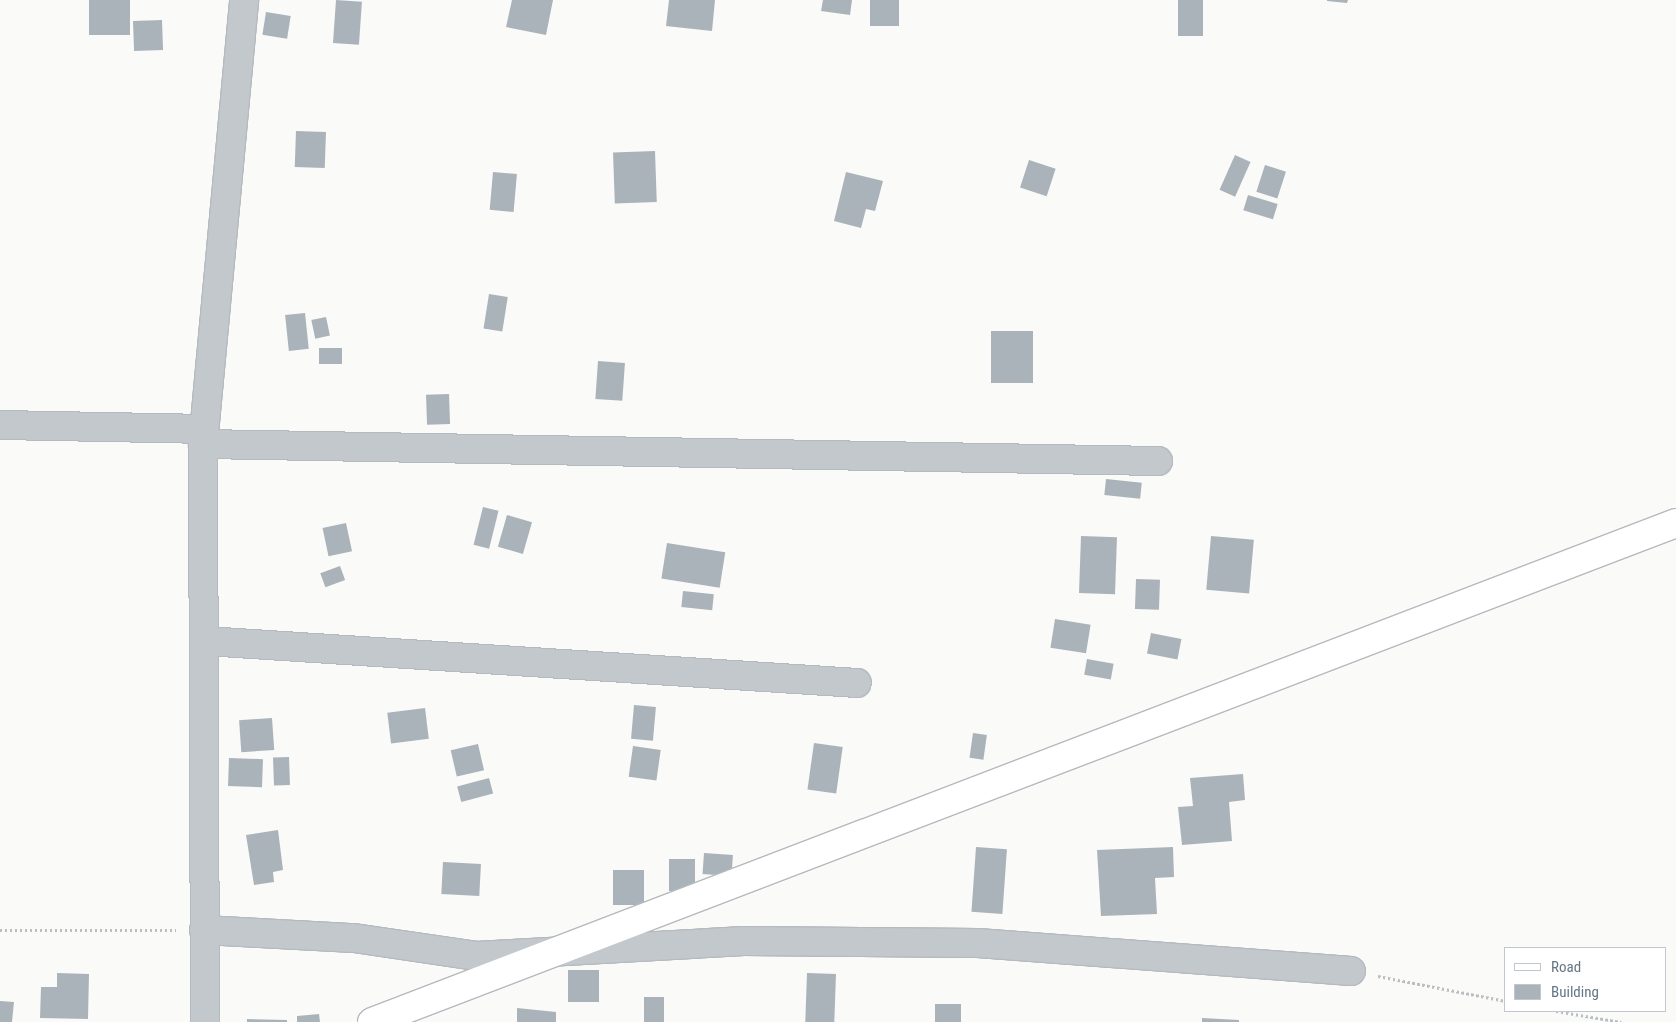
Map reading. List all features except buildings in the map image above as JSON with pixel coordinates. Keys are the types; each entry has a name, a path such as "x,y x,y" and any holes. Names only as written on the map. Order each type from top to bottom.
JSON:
{"main road":[{"path":"372,1022 1676,523"}],"street":[{"path":"205,1022 206,641 204,436 244,0"},
{"path":"0,425 204,436 1158,461"},
{"path":"206,641 857,682"},
{"path":"204,930 354,938 476,956 546,955 744,941 978,943 1350,971"}],"path":[{"path":"0,930 204,930"},
{"path":"1350,971 1504,1001"},
{"path":"1562,1012 1621,1022"}]}
